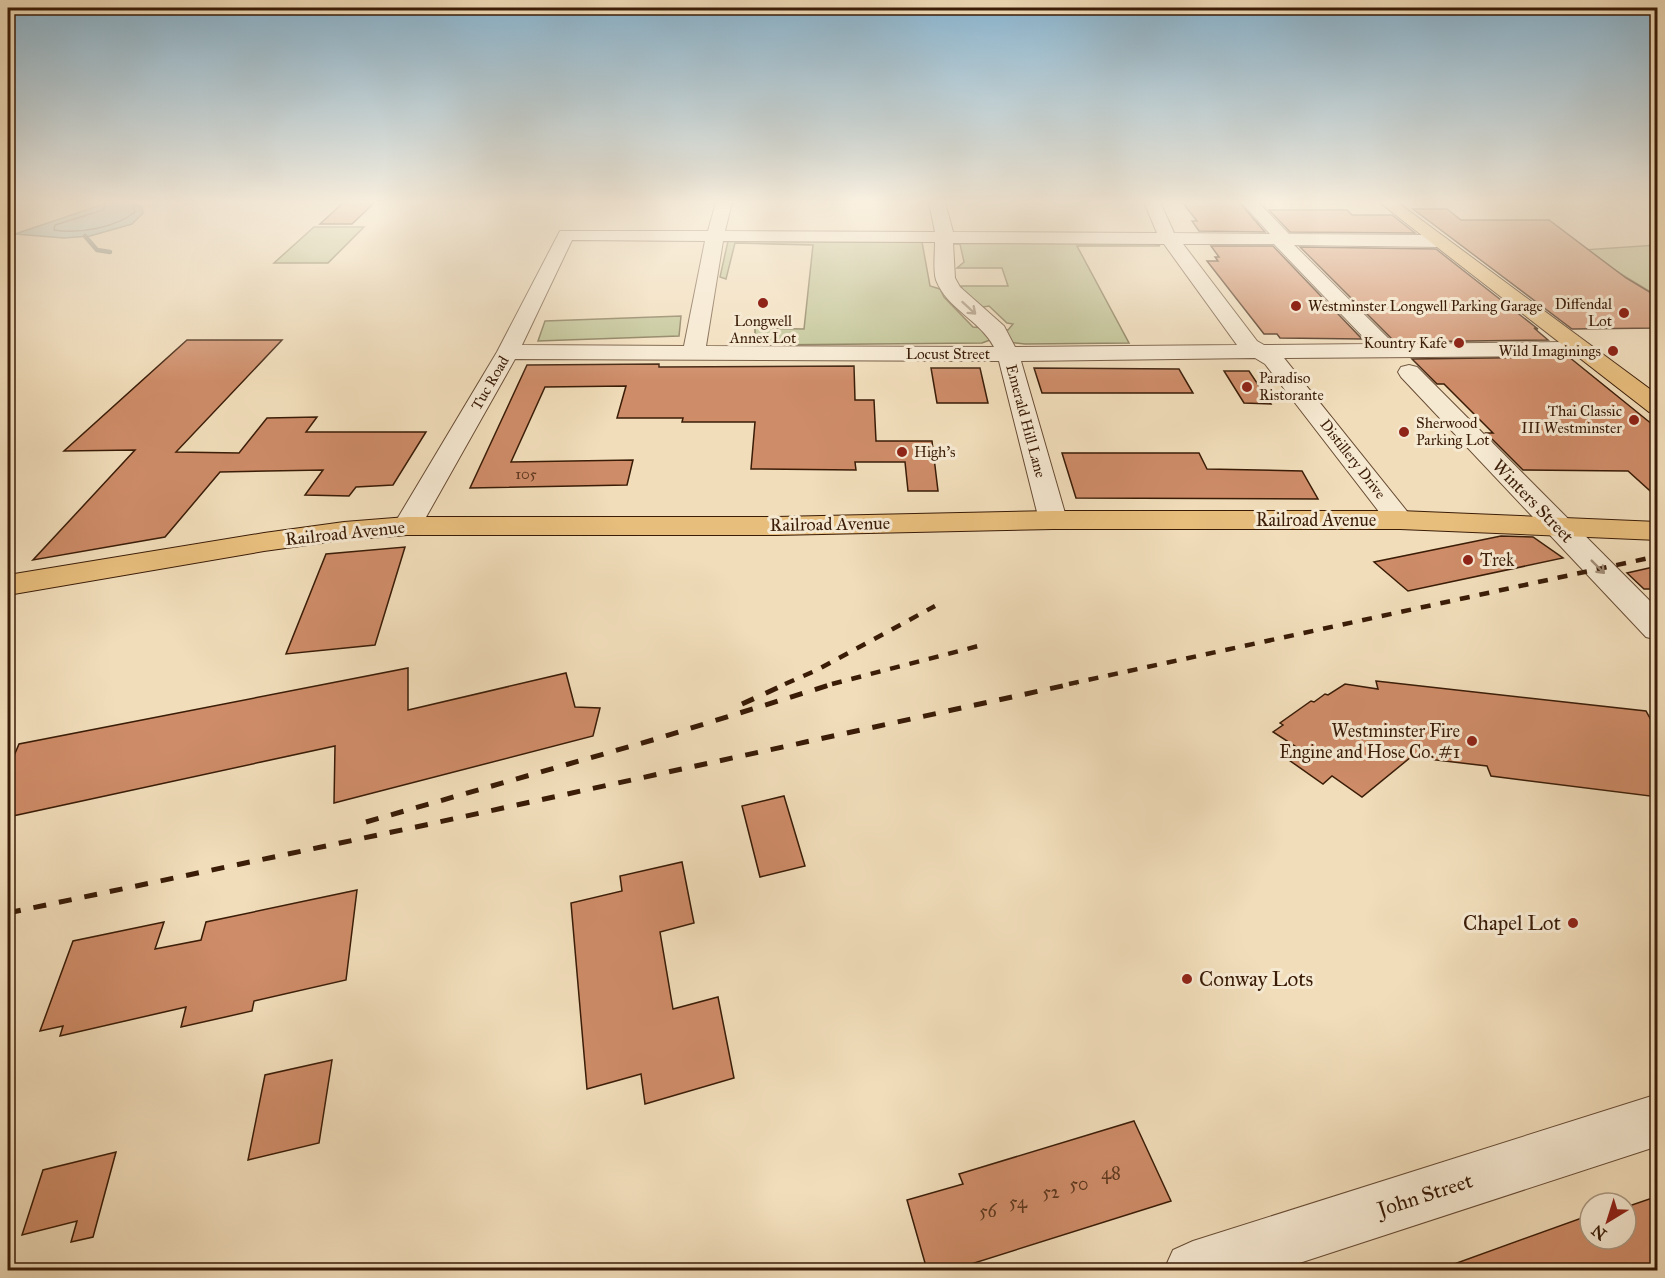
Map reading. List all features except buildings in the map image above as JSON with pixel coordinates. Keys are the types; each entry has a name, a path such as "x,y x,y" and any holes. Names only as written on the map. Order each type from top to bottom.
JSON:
{"main road":[{"path":"1466,262 1658,407"},
{"name":"Railroad Avenue","path":"8,585 264,542 344,531 407,526 776,526 1053,520 1400,520 1658,531"}],"street":[{"name":"Tuc Road","path":"407,526 508,352 552,262"},
{"path":"694,353 710,262"},
{"name":"Emerald Hill Lane","path":"944,262 945,278 955,295 996,331 1008,354 1053,520"},
{"name":"Distillery Drive","path":"1187,262 1249,346 1274,359 1400,520"},
{"path":"1300,262 1388,350"},
{"path":"1365,327 1390,327"},
{"path":"1483,328 1508,349"},
{"name":"Locust Street","path":"508,352 1008,354 1565,349"},
{"name":"Winters Street","path":"1409,372 1658,629"},
{"name":"John Street","path":"1193,1270 1658,1120"}],"green space":[{"path":"276,262 329,262 328,263 274,263"},
{"path":"723,262 730,262 726,279 720,277"},
{"path":"811,262 926,262 930,286 940,289 944,297 973,327 1008,330 1013,324 1007,323 989,306 978,308 964,293 961,286 1008,286 1002,268 957,268 964,262 1085,262 1129,343 1025,344 990,340 982,343 755,345 755,328 804,329"},
{"path":"1601,262 1657,262 1657,296"},
{"path":"681,316 679,336 538,341 545,321"}],"railway":[{"path":"1069,684 1658,556"},
{"path":"785,684 817,670 935,606"},
{"path":"832,684 986,644"},
{"path":"742,704 788,683"},
{"path":"366,822 656,739 836,683"},
{"path":"8,913 416,827 1076,683"}],"place":[{"name":"Longwell Annex Lot","path":"763,303"},
{"name":"Westminster Longwell Parking Garage","path":"1296,306"},
{"name":"Diffendal Lot","path":"1624,313"},
{"name":"Kountry Kafe","path":"1459,343"},
{"name":"Wild Imaginings","path":"1613,351"},
{"name":"Paradiso Ristorante","path":"1247,387"},
{"name":"Thai Classic III Westminster","path":"1634,420"},
{"name":"Sherwood Parking Lot","path":"1404,432"},
{"name":"High’s","path":"902,452"},
{"name":"Trek","path":"1468,560"},
{"name":"Westminster Fire Engine and Hose Co. #1","path":"1472,741"},
{"name":"Chapel Lot","path":"1573,923"},
{"name":"Conway Lots","path":"1187,979"}]}
